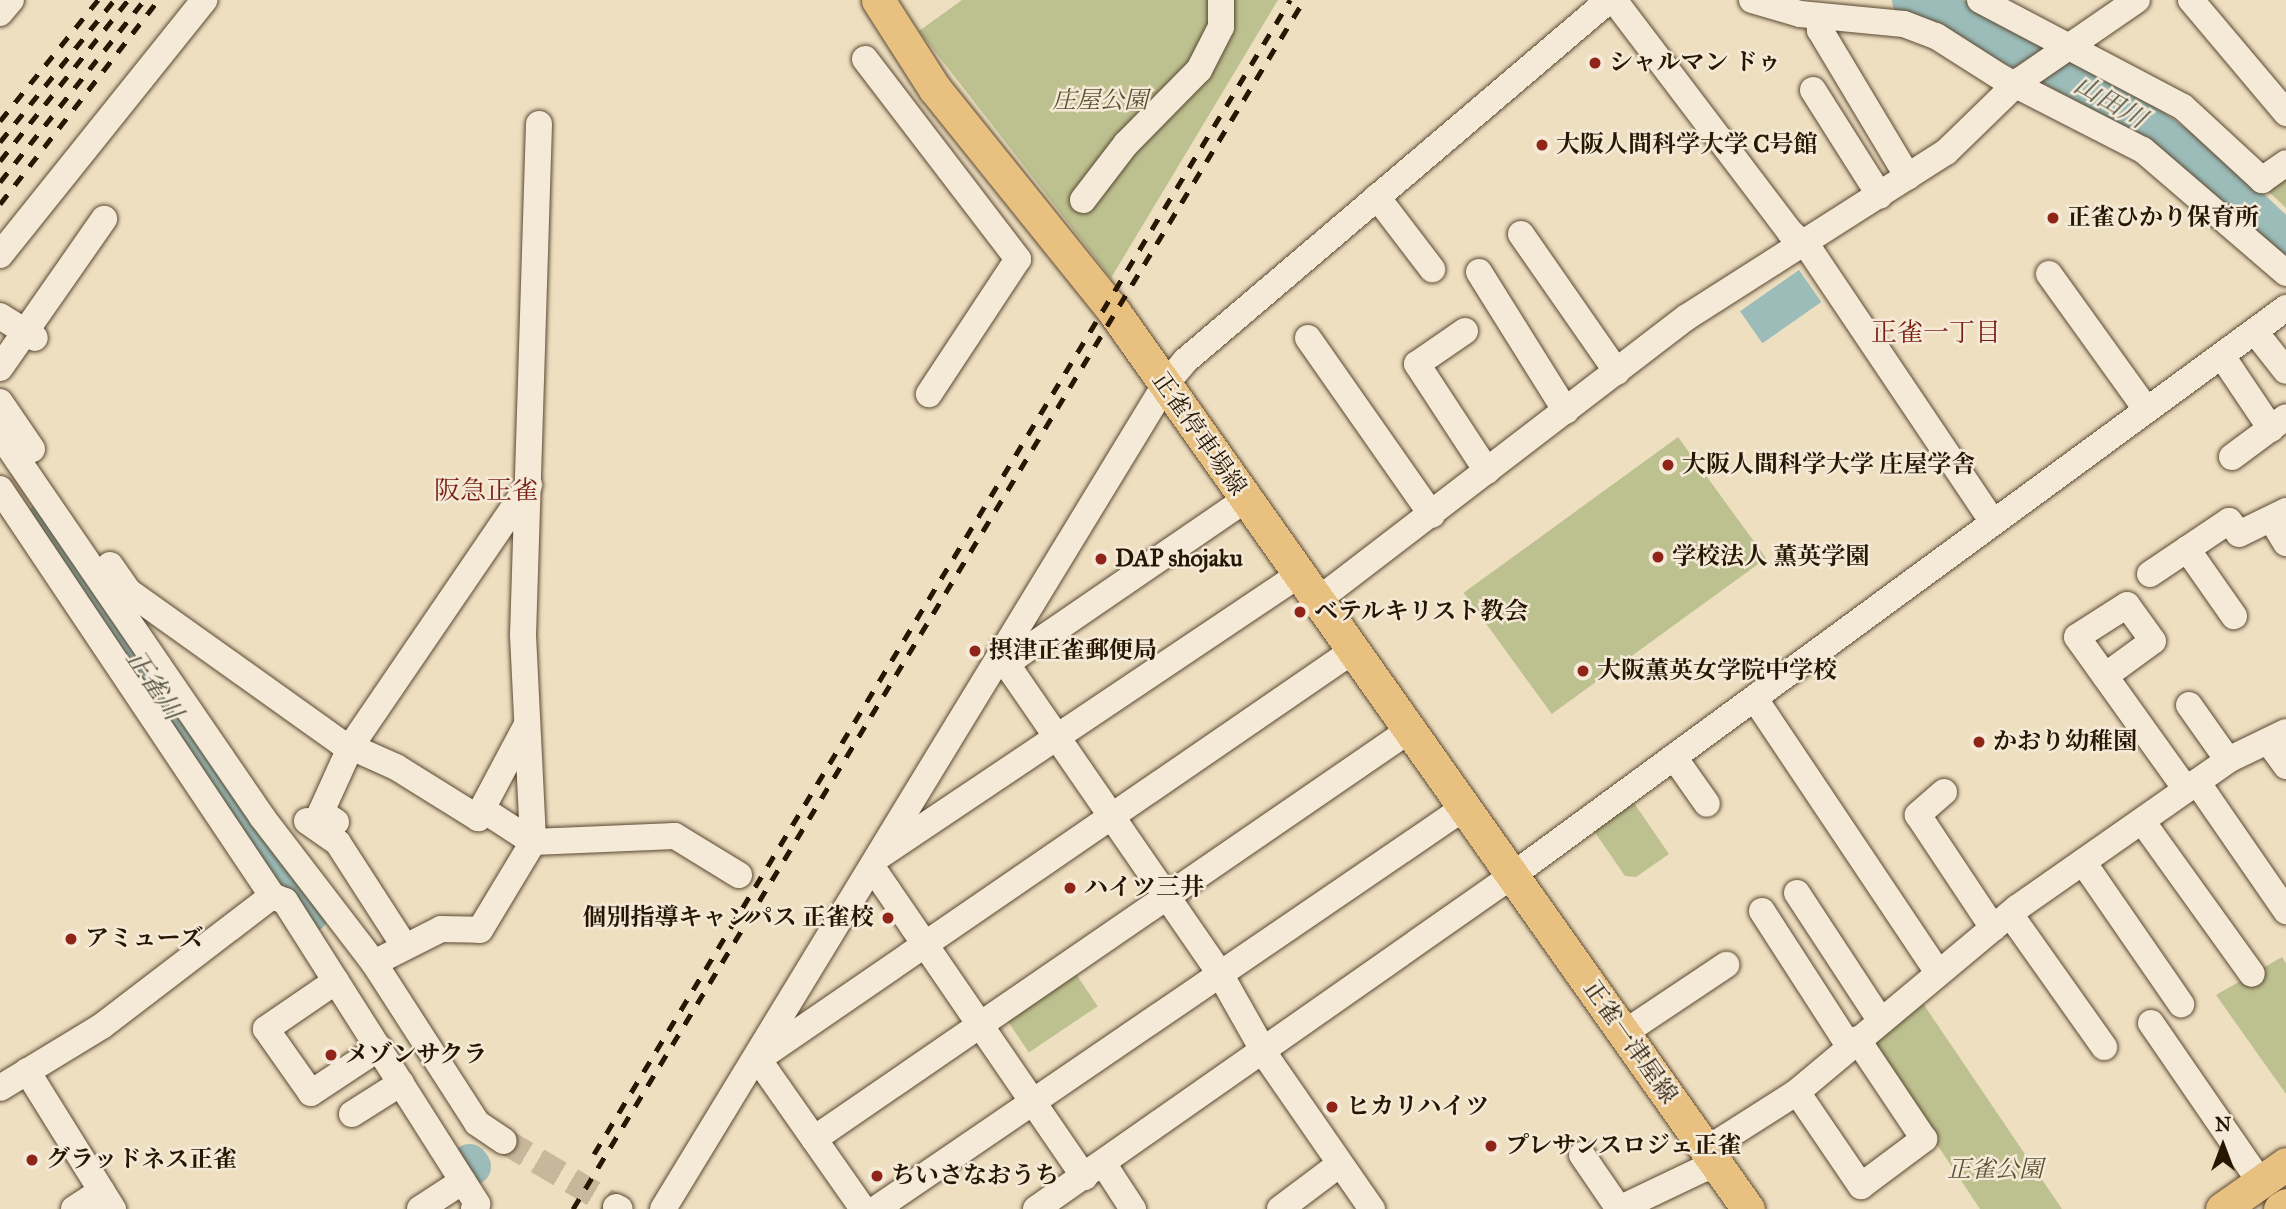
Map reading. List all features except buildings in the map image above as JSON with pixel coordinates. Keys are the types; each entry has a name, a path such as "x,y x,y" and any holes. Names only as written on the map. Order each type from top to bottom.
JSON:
{"main road":[{"name":"正雀停車場線","path":"878,0 935,89 1165,385 1513,875"},
{"name":"正雀一津屋線","path":"1513,875 1748,1209"},
{"path":"2222,1209 2273,1173"},
{"path":"2280,1209 2286,1205"}],"street":[{"path":"0,13 10,0"},
{"path":"0,255 204,0"},
{"path":"1083,200 1126,144 1199,70 1221,27 1221,0"},
{"path":"663,1209 758,1059 1165,385 1185,361 1611,0 1865,328 1993,522"},
{"path":"1752,0 1819,17 1892,13 1937,36 2017,83 2143,150 2286,273"},
{"path":"1980,0 2028,31 2067,47 2183,107 2262,180 2286,163"},
{"path":"876,861 1057,737 1432,515 1687,317 1946,152 2017,83 2137,0"},
{"path":"2191,0 2282,101"},
{"path":"1819,17 1820,30 1908,177"},
{"path":"865,59 1018,259"},
{"path":"1813,104 1880,196"},
{"path":"374,963 403,944 441,929 480,930 533,842 525,729 540,124"},
{"path":"1377,197 1432,269"},
{"path":"0,368 30,335 104,219"},
{"path":"929,394 1018,259 1046,232"},
{"path":"1521,234 1617,372"},
{"path":"1479,272 1566,411"},
{"path":"2049,274 2146,409"},
{"path":"1036,1209 1513,875 2146,409 2256,333 2286,308"},
{"path":"0,316 30,335"},
{"path":"1465,331 1417,364 1487,471"},
{"path":"2256,333 2286,370"},
{"path":"1308,338 1432,515"},
{"path":"2222,356 2278,423 2232,457"},
{"path":"0,402 128,591 347,750 478,818 525,729"},
{"path":"0,434 290,887"},
{"path":"403,944 338,843 305,816 347,750 529,485"},
{"path":"0,489 290,887 374,963 477,1123 504,1141"},
{"path":"1000,656 1017,656 1245,500"},
{"path":"2150,573 2230,521 2239,534 2279,515 2286,543"},
{"path":"2187,549 2234,616"},
{"path":"643,1209 731,1066 758,1059 1114,818 1354,650"},
{"path":"1000,656 1219,972 1265,1048 1372,1209"},
{"path":"2105,676 2286,911"},
{"path":"1755,699 1938,972"},
{"path":"2189,705 2228,760"},
{"path":"814,1139 1411,729"},
{"path":"1582,1155 1619,1209 1703,1170 1717,1143 1797,1092 1853,1042 2001,921 2191,785 2228,760 2277,736 2286,766"},
{"path":"336,822 321,813 347,750"},
{"path":"1674,757 1706,804"},
{"path":"1944,792 1918,815 2104,1047"},
{"path":"876,1209 1219,972 1465,807"},
{"path":"482,809 533,842 675,835 739,875"},
{"path":"2142,821 2252,974"},
{"path":"876,861 926,945 1033,1101 1094,1170 1133,1209"},
{"path":"2083,862 2181,1003"},
{"path":"290,887 285,901 463,1181 474,1209"},
{"path":"0,1088 102,1026 290,887"},
{"path":"1797,893 1880,1020"},
{"path":"1762,911 1924,1139 1861,1186 1797,1092"},
{"path":"1624,1033 1678,986 1726,965"},
{"path":"336,981 266,1029 311,1093 379,1048"},
{"path":"2151,1023 2273,1173"},
{"path":"758,1059 863,1209"},
{"path":"27,1071 107,1200 75,1209"},
{"path":"352,1114 401,1083"},
{"path":"1280,1209 1340,1164"},
{"path":"420,1209 463,1181"}],"green space":[{"name":"庄屋公園","path":"962,0 1278,0 1111,278 919,31"},
{"path":"2286,172 2286,208 2265,188"},
{"path":"1678,437 1766,558 1552,714 1464,593"},
{"path":"1634,803 1669,854 1636,877 1625,876 1594,831"},
{"path":"2282,957 2286,963 2286,1094 2216,995"},
{"path":"1072,968 1098,1006 1029,1053 1003,1014"},
{"name":"正雀公園","path":"1918,996 2062,1209 1980,1209 1866,1038"}],"water":[{"path":"1799,270 1821,302 1762,343 1740,311"}],"waterway":[{"name":"山田川","path":"1910,0 1959,18 2118,102 2208,167 2286,240"},
{"name":"正雀川","path":"44,520 309,914"},
{"name":"正雀川","path":"469,1162 472,1166"}],"tunnel":[{"path":"504,1141 616,1207"}],"railway":[{"path":"0,121 98,0"},
{"path":"0,142 114,0"},
{"path":"0,161 128,0"},
{"path":"0,182 144,0"},
{"path":"0,204 158,0"},
{"path":"594,1154 1290,0"},
{"path":"573,1209 1304,0"}],"place":[{"name":"シャルマン ドゥ","path":"1595,63"},
{"name":"大阪人間科学大学 C号館","path":"1542,145"},
{"name":"正雀ひかり保育所","path":"2053,218"},
{"name":"大阪人間科学大学 庄屋学舎","path":"1668,465"},
{"name":"学校法人 薫英学園","path":"1658,557"},
{"name":"DAP shojaku","path":"1101,559"},
{"name":"ベテルキリスト教会","path":"1300,612"},
{"name":"摂津正雀郵便局","path":"975,651"},
{"name":"大阪薫英女学院中学校","path":"1583,671"},
{"name":"かおり幼稚園","path":"1979,742"},
{"name":"ハイツ三井","path":"1070,888"},
{"name":"個別指導キャンパス 正雀校","path":"888,918"},
{"name":"アミューズ","path":"71,939"},
{"name":"メゾンサクラ","path":"331,1055"},
{"name":"ヒカリハイツ","path":"1332,1107"},
{"name":"プレサンスロジェ正雀","path":"1491,1146"},
{"name":"グラッドネス正雀","path":"32,1160"},
{"name":"ちいさなおうち","path":"877,1176"}],"district":[{"name":"正雀一丁目","path":"1936,333"},
{"name":"阪急正雀","path":"486,491"}]}
